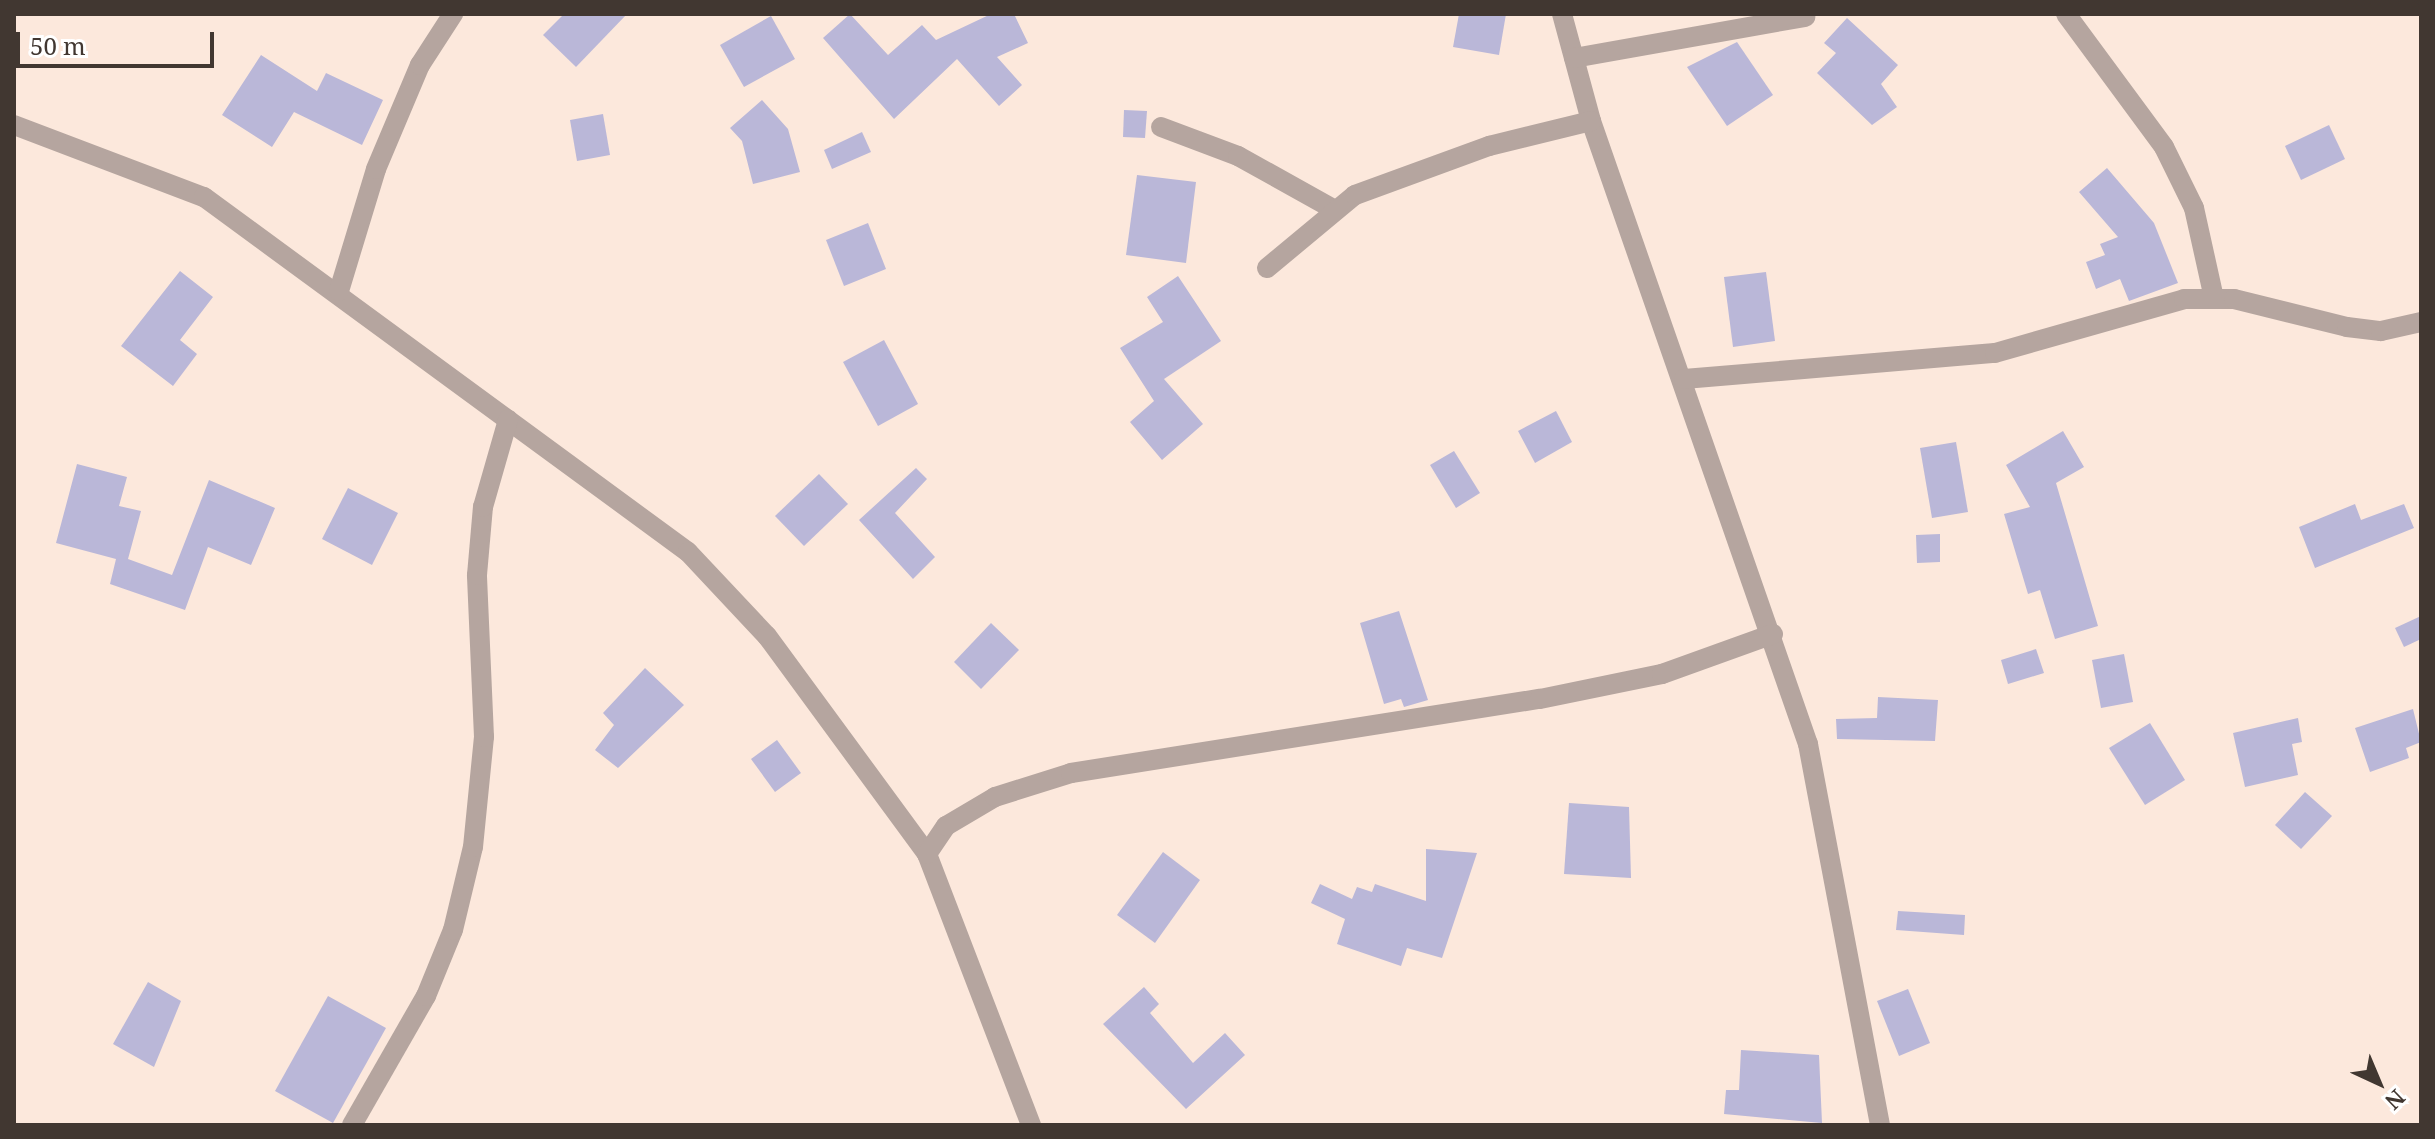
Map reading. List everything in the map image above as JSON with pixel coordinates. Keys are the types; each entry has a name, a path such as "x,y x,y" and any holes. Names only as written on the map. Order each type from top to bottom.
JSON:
{"street":[{"path":"339,291 376,169 420,65 453,14"},
{"path":"1562,14 1591,121 1773,634 1808,744 1880,1125"},
{"path":"2066,14 2164,147 2194,208 2214,298"},
{"path":"1574,58 1805,17"},
{"path":"1267,268 1335,210 1415,170 1591,121"},
{"path":"14,125 204,197 339,291 688,552 767,636 927,854 1031,1125"},
{"path":"1161,127 1238,156 1335,210"},
{"path":"1684,379 1995,353 2138,309 2214,298 2347,327 2381,331 2421,322"},
{"path":"352,1125 426,996 453,930 473,847 484,737 477,575 483,507 508,420"},
{"path":"927,854 946,826 995,797 1071,773 1570,693 1662,674 1773,634"}],"building":[{"path":"564,14 627,14 576,67 543,35"},
{"path":"850,14 888,55 922,25 936,40 991,14 1014,14 1028,43 997,57 1022,85 999,106 957,59 894,119 823,38"},
{"path":"1459,14 1506,14 1499,55 1453,47"},
{"path":"771,16 795,59 744,87 720,45"},
{"path":"1847,18 1898,65 1881,84 1897,107 1872,125 1817,73 1836,53 1824,43"},
{"path":"1737,42 1773,95 1727,126 1687,67"},
{"path":"261,55 317,91 326,73 383,100 362,145 294,112 272,147 222,115"},
{"path":"762,100 788,129 800,172 753,184 742,141 730,128"},
{"path":"1124,110 1147,111 1145,138 1123,137"},
{"path":"603,114 610,155 577,161 570,120"},
{"path":"2329,125 2345,159 2301,180 2285,146"},
{"path":"862,132 871,152 832,169 824,150"},
{"path":"2107,168 2154,223 2178,283 2129,301 2120,279 2096,289 2086,262 2105,255 2100,244 2118,237 2079,192"},
{"path":"1137,175 1196,182 1186,263 1126,255"},
{"path":"868,223 886,269 844,286 826,240"},
{"path":"180,271 213,297 180,340 197,354 173,386 121,346"},
{"path":"1766,272 1775,341 1733,347 1724,277"},
{"path":"1178,276 1221,341 1164,379 1203,424 1162,460 1130,422 1154,401 1120,348 1163,322 1147,297"},
{"path":"884,340 918,404 878,426 843,362"},
{"path":"1556,411 1572,442 1535,463 1518,431"},
{"path":"2063,431 2084,467 2056,483 2098,626 2055,639 2040,590 2028,594 2004,514 2030,507 2006,465"},
{"path":"1956,442 1968,512 1932,518 1920,448"},
{"path":"1454,451 1480,493 1456,508 1430,465"},
{"path":"77,464 127,477 119,506 141,511 128,559 172,575 209,480 275,508 251,565 208,547 185,610 110,584 116,559 56,543"},
{"path":"916,468 927,479 895,513 935,557 913,579 859,520"},
{"path":"819,474 848,504 804,546 775,516"},
{"path":"348,488 398,513 372,565 322,539"},
{"path":"2355,504 2361,520 2404,504 2414,528 2315,568 2299,527"},
{"path":"1940,534 1940,562 1917,563 1916,535"},
{"path":"1399,611 1428,700 1404,707 1401,699 1384,704 1360,623"},
{"path":"2421,616 2421,639 2404,647 2395,628"},
{"path":"991,623 1019,650 981,689 954,662"},
{"path":"2036,649 2044,673 2008,684 2001,660"},
{"path":"2124,654 2133,702 2101,708 2092,660"},
{"path":"645,668 684,705 618,768 595,750 614,725 603,713"},
{"path":"1878,697 1938,700 1935,741 1837,739 1836,719 1877,718"},
{"path":"2413,709 2421,742 2406,748 2409,758 2370,772 2355,728"},
{"path":"2298,718 2302,742 2292,744 2298,775 2245,787 2233,733"},
{"path":"2150,723 2185,780 2145,805 2109,748"},
{"path":"777,740 801,773 775,792 751,759"},
{"path":"2305,792 2332,816 2301,849 2275,825"},
{"path":"1569,803 1629,807 1631,878 1564,874"},
{"path":"1426,849 1477,853 1442,958 1407,948 1401,966 1337,944 1345,919 1311,903 1320,884 1352,899 1357,887 1372,892 1375,884 1426,901"},
{"path":"1163,852 1200,880 1155,943 1117,915"},
{"path":"1898,911 1965,915 1964,935 1896,930"},
{"path":"148,982 181,1001 154,1067 113,1044"},
{"path":"1144,987 1159,1004 1150,1013 1193,1063 1225,1033 1245,1055 1186,1109 1103,1024"},
{"path":"1908,989 1930,1043 1899,1056 1877,1001"},
{"path":"328,996 386,1028 333,1123 275,1091"},
{"path":"1741,1050 1819,1055 1822,1123 1724,1114 1726,1090 1739,1090"}]}
